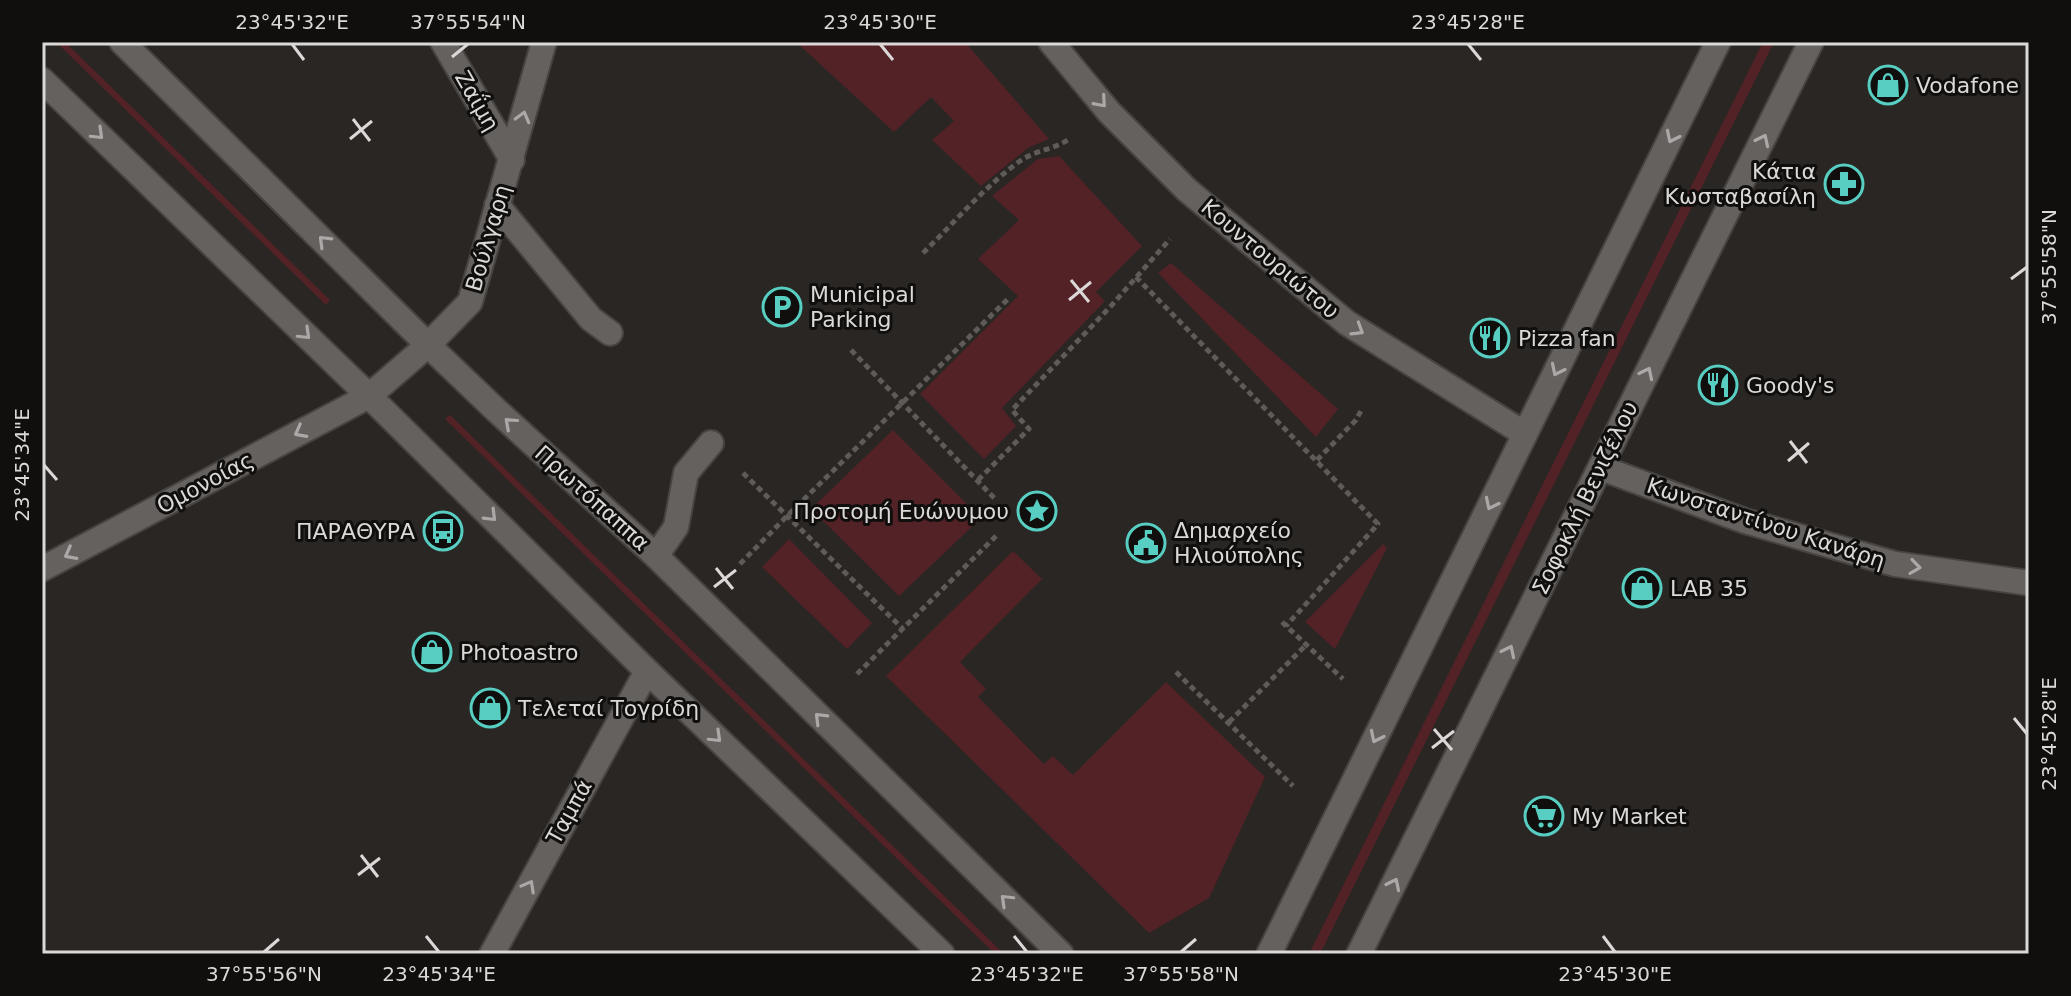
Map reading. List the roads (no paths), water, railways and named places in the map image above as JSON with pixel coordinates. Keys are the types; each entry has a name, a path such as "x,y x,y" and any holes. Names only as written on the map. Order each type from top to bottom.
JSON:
{"street":[{"name":"Πρωτόπαππα","path":"122,42 428,345 656,556 1061,954"},
{"name":"Ζαΐμη","path":"443,42 512,160"},
{"name":"Βούλγαρη","path":"369,396 428,345 470,302 544,42"},
{"name":"Κουντουριώτου","path":"1051,42 1109,112 1187,190 1347,323 1525,434"},
{"path":"1269,954 1718,42"},
{"name":"Σοφοκλή Βενιζέλου","path":"1359,954 1811,42"},
{"path":"42,80 369,396 647,671 942,954"},
{"path":"497,205 591,319 610,333"},
{"name":"Ομονοίας","path":"42,569 369,396"},
{"path":"656,556 676,527 686,473 711,443"},
{"name":"Κωνσταντίνου Κανάρη","path":"1601,468 1745,521 1895,564 2029,583"},
{"name":"Ταμπά","path":"492,954 647,671"}],"place":[{"name":"Vodafone","path":"1888,85"},
{"name":"Κάτια Κωσταβασίλη","path":"1844,184"},
{"name":"Municipal Parking","path":"782,307"},
{"name":"Pizza fan","path":"1490,338"},
{"name":"Goody's","path":"1718,385"},
{"name":"Προτομή Ευώνυμου","path":"1037,511"},
{"name":"ΠΑΡΑΘΥΡΑ","path":"443,531"},
{"name":"Δημαρχείο Ηλιούπολης","path":"1146,543"},
{"name":"LAB 35","path":"1642,588"},
{"name":"Photoastro","path":"432,652"},
{"name":"Τελεταί Τογρίδη","path":"490,708"},
{"name":"My Market","path":"1544,816"}]}
